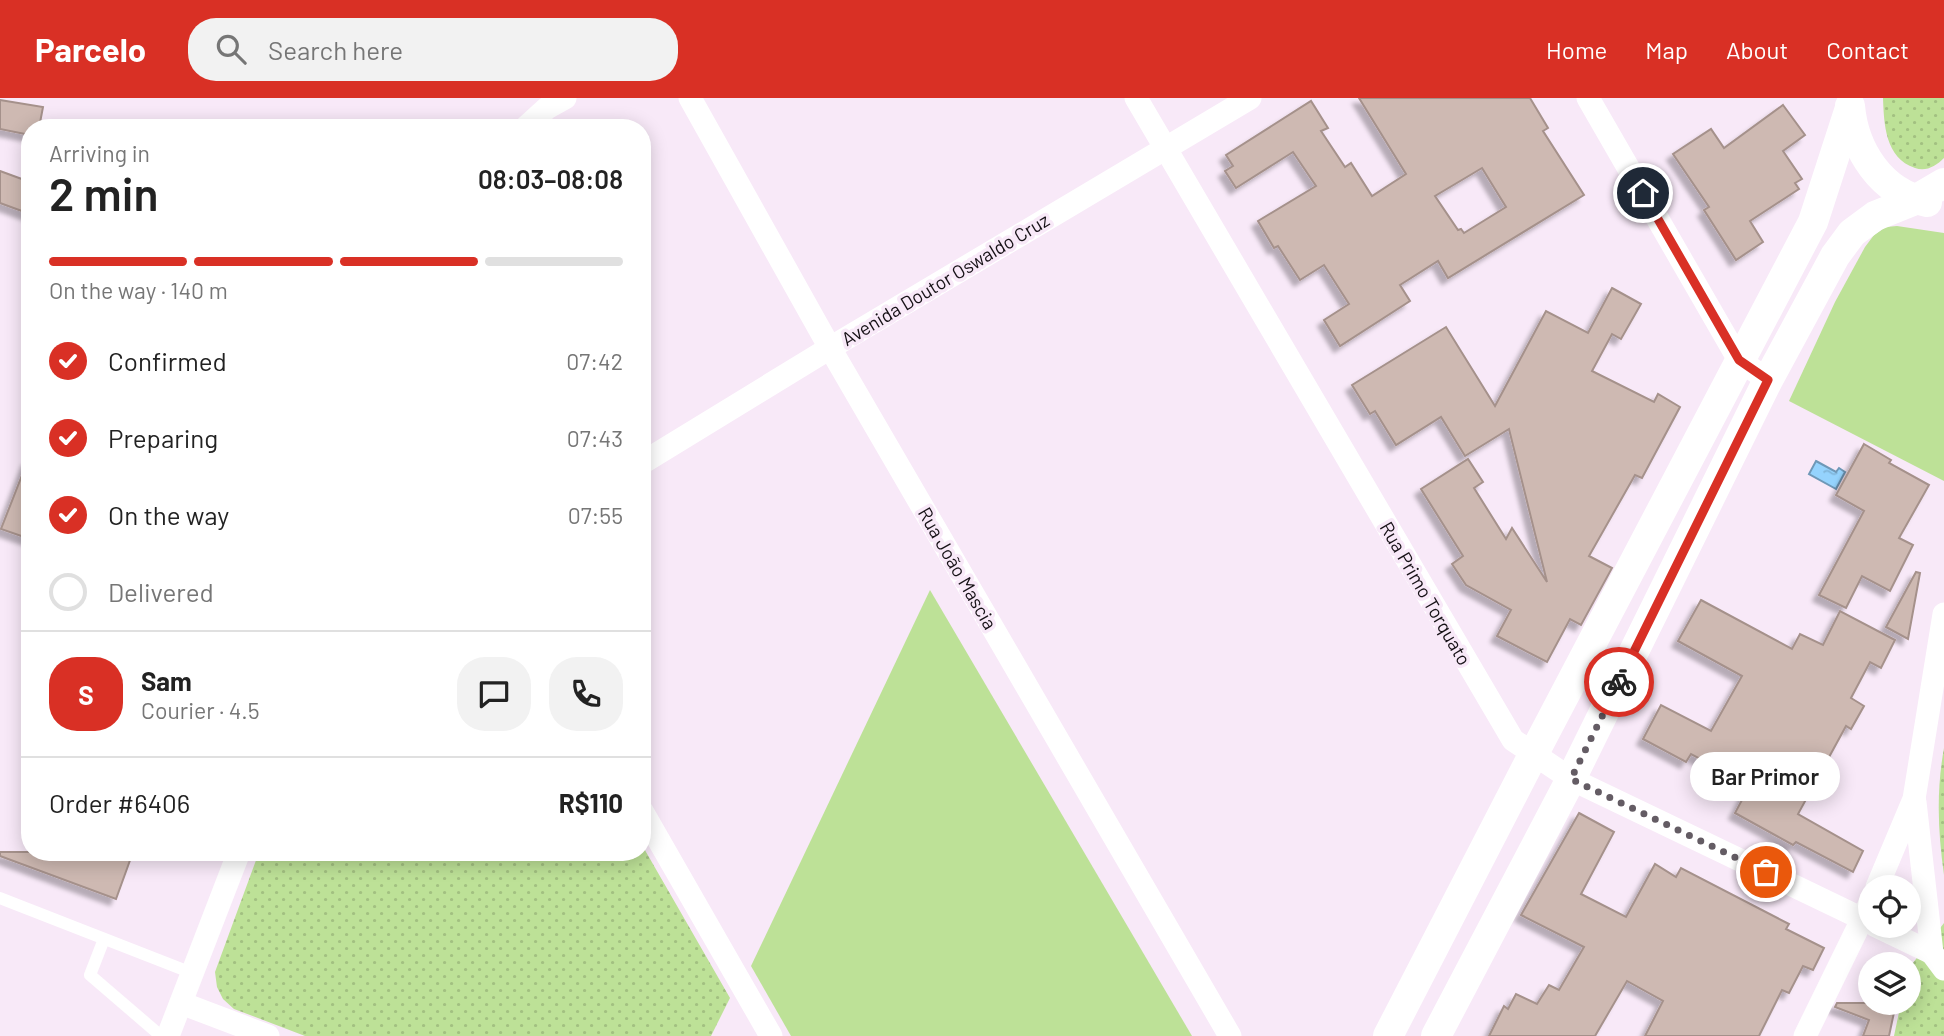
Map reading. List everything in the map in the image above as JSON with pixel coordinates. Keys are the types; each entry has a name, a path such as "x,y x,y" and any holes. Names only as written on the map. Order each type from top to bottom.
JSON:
{"street":[{"path":"535,119 565,98"},
{"name":"Rua João Mascia","path":"690,98 830,348 1230,1036"},
{"name":"Rua Primo Torquato","path":"1136,98 1513,740 1571,779 1858,911"},
{"name":"Avenida Doutor Oswaldo Cruz","path":"651,457 1250,98"},
{"path":"1588,98 1739,360 1768,380"},
{"path":"1388,1036 1813,222 1850,103"},
{"path":"1850,103 1854,131 1863,153 1876,173 1894,189 1915,200 1944,206"},
{"path":"1436,1036 1571,779 1768,380 1835,256 1852,233 1875,216 1915,200 1944,183"},
{"path":"1882,875 1914,799 1943,621"},
{"path":"1914,799 1938,961"},
{"path":"651,827 771,1036"},
{"path":"168,1036 236,861"},
{"path":"1805,1036 1859,938"},
{"name":"Rua Primo Torquato","path":"1902,938 1938,961"},
{"path":"181,1003 268,1036"}],"lane":[{"path":"0,898 192,973"},
{"path":"104,939 90,975 161,1036"}],"green space":[{"path":"1883,98 1944,98 1944,158 1934,166 1923,169 1905,163 1897,156 1888,139"},
{"path":"1897,226 1944,233 1944,481 1789,401 1835,302 1865,247 1874,235 1886,227"},
{"path":"930,590 1192,1036 791,1036 751,966"},
{"path":"1944,748 1944,875 1939,812"},
{"path":"256,861 651,861 730,998 711,1036 305,1036 234,1009 223,999 217,987 215,972"},
{"path":"1944,923 1944,1036 1894,1036 1898,1015 1921,1015 1921,953"}],"water":[{"path":"1816,461 1836,472 1839,468 1845,472 1836,489 1809,474"}],"building":[{"path":"1359,98 1530,98 1548,128 1543,131 1584,195 1448,278 1438,261 1400,285 1410,301 1340,346 1324,320 1349,304 1324,265 1300,280 1278,246 1274,248 1258,221 1316,186 1293,152 1236,188 1225,171 1233,166 1226,155 1311,101 1328,128 1321,131 1345,167 1351,163 1372,196 1406,174","holes":["1482,168 1506,207 1464,233 1461,229 1458,230 1435,196"]},
{"path":"0,100 43,107 41,119 21,119 21,133 0,129"},
{"path":"1783,105 1805,135 1783,151 1802,179 1795,183 1799,189 1750,221 1763,242 1736,260 1704,210 1709,207 1673,154 1711,129 1724,148"},
{"path":"0,171 21,179 21,211 0,203"},
{"path":"1612,288 1641,304 1621,339 1612,334 1592,371 1654,402 1658,394 1680,407 1642,478 1635,475 1589,556 1612,568 1581,625 1570,619 1547,662 1497,636 1511,610 1466,585 1452,564 1463,556 1421,489 1468,459 1483,482 1474,488 1506,539 1512,528 1547,582 1509,429 1465,456 1441,417 1396,445 1375,411 1370,414 1352,385 1446,327 1495,406 1546,311 1588,333"},
{"path":"1864,444 1891,460 1889,463 1929,485 1899,538 1913,545 1890,591 1862,576 1846,608 1819,595 1864,511 1836,495"},
{"path":"21,478 21,536 1,529"},
{"path":"1916,572 1920,573 1908,639 1886,627"},
{"path":"1701,600 1792,649 1800,634 1823,645 1840,611 1895,640 1881,668 1870,662 1851,698 1864,706 1851,729 1846,726 1798,814 1863,851 1853,872 1796,842 1793,845 1735,813 1750,785 1691,754 1686,762 1643,739 1661,705 1711,731 1742,676 1678,641"},
{"path":"1579,813 1614,832 1581,894 1626,917 1655,864 1676,877 1681,868 1789,924 1786,929 1824,948 1813,970 1803,966 1789,993 1782,990 1759,1036 1645,1036 1663,1001 1627,981 1595,1036 1489,1036 1504,1006 1508,1009 1516,994 1537,1004 1549,985 1559,990 1584,947 1521,915"},
{"path":"0,852 21,852 21,861 130,861 116,899 0,856"},
{"path":"1837,1003 1858,1003 1858,1015 1893,1015 1889,1036 1863,1036 1869,1020 1835,1007"}],"way so far":[{"path":"1619,682 1571,779 1766,872"}],"place":[{"name":"Bar Primor","path":"1766,872"}],"route":[{"path":"1619,682 1768,380 1739,360 1643,193"}]}
